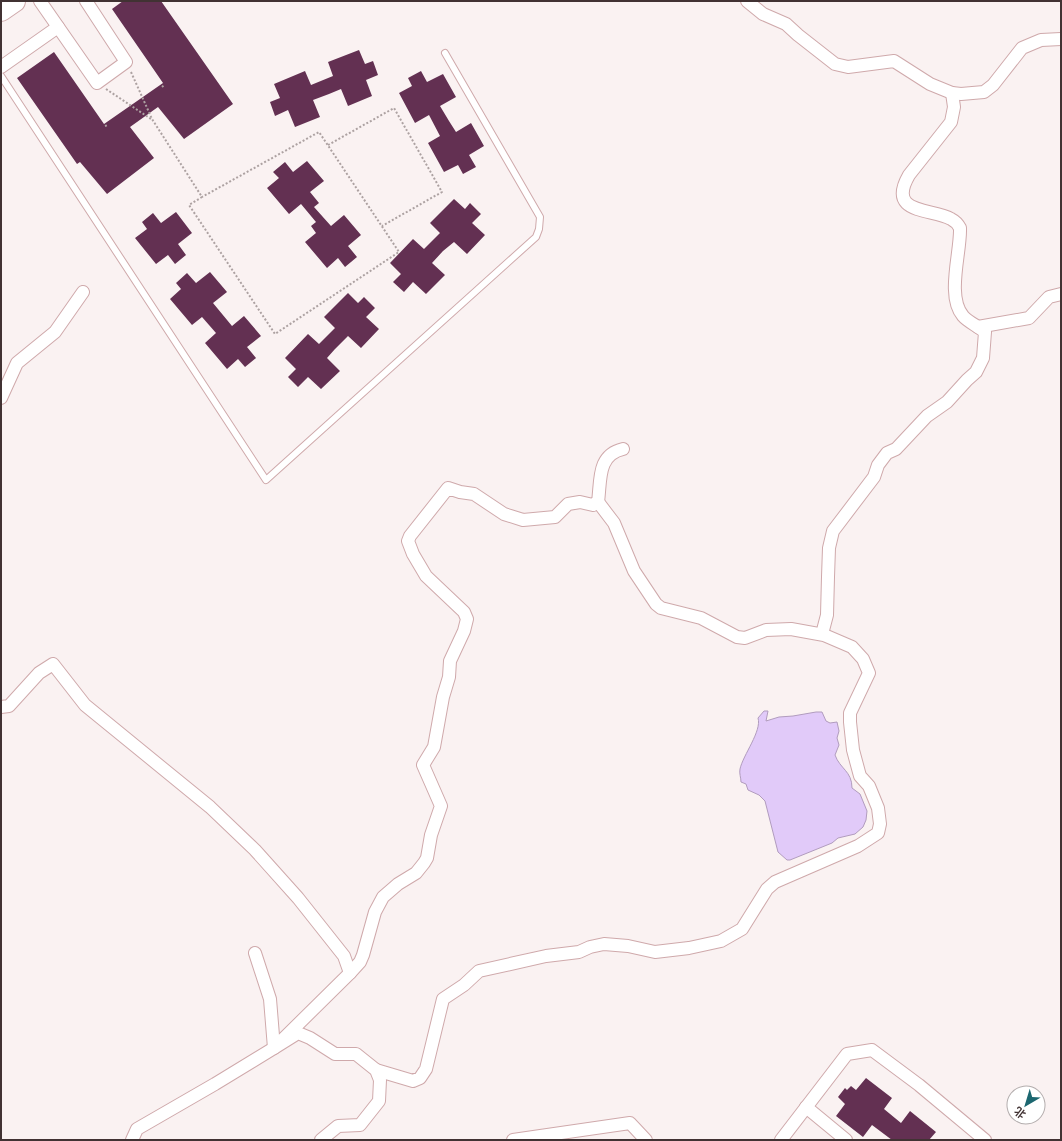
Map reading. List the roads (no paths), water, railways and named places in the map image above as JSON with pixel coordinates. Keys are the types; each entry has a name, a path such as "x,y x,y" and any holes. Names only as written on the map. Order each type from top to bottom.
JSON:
{"highway":[{"path":"1,10 14,1"}],"street":[{"path":"40,1 97,83 126,62 86,1"},
{"path":"747,1 763,14 786,24 798,36 835,64 848,67 894,61 930,84 952,93 961,94 984,92 993,85 1022,48 1041,40 1061,39"},
{"path":"1,67 58,27"},
{"path":"822,634 827,615 828,577 833,531 874,477 878,465 888,453 896,449 927,416 947,402 979,368 983,358 985,332 963,316 959,310 955,293 955,276 960,228 951,218 914,208 908,203 903,192 909,175 951,122 954,107 952,93"},
{"path":"1,398 17,363 54,332 83,292"},
{"path":"978,327 1029,318 1049,297 1061,294"},
{"path":"132,1140 137,1129 216,1084 298,1033 310,1038 335,1054 356,1054 376,1070 413,1081 420,1078 426,1068 443,999 464,985 479,971 546,956 563,956 604,944 628,946 655,952 688,948 721,941 742,929 767,889 775,882 858,846 878,833 880,824 878,808 869,786 860,776 853,750 850,722 850,713 869,673 863,659 852,646 822,634 791,630 766,630 745,638 736,637 701,618 665,610 656,604 634,571 614,523 598,502 601,468 604,461 616,450 623,449"},
{"path":"274,1048 360,962 378,904 389,891 421,869 427,858 429,843 441,806 423,765 434,747 437,738 443,697 449,676 450,661 467,624 467,618 464,612 433,584 420,567 408,541 410,536 448,488 474,494 504,514 524,520 555,517 568,504 580,502 594,505 598,502"},
{"path":"1,706 10,706 39,672 53,664 85,705 210,807 255,850 298,898 344,956 350,973"},
{"path":"255,953 270,999 274,1048"},
{"path":"781,1140 847,1054 872,1050 919,1085 985,1140"},
{"path":"321,1140 338,1126 360,1125 379,1101 380,1080 376,1070"},
{"path":"806,1107 846,1140"},
{"path":"513,1140 630,1123 646,1140"}],"lane":[{"path":"1,76 266,480 536,238 539,230 540,217 445,53"}]}
